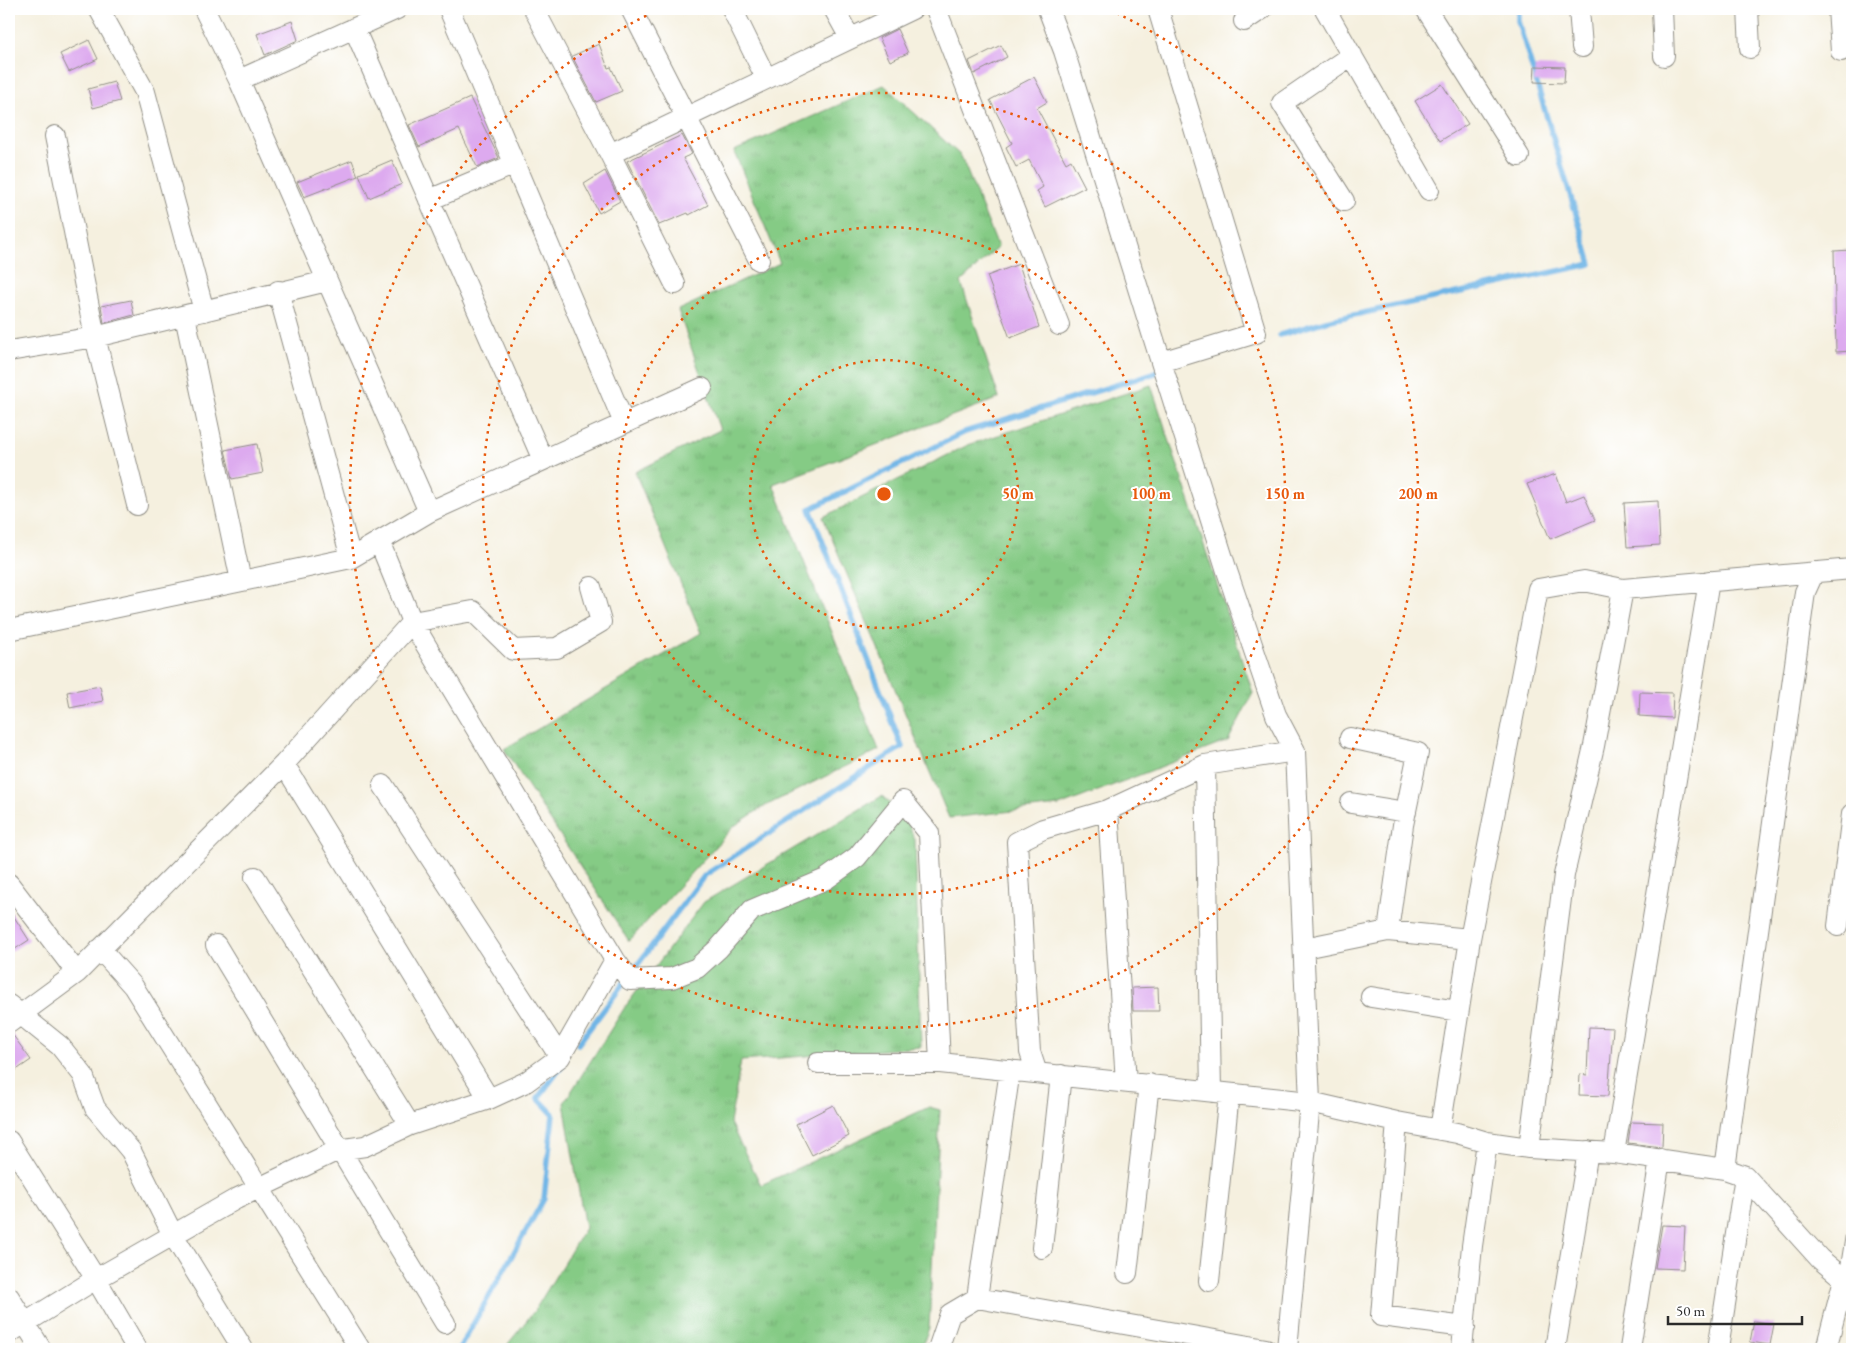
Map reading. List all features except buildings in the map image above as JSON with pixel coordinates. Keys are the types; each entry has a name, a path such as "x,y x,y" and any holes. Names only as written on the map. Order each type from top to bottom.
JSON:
{"street":[{"path":"99,9 145,92 195,313 241,581"},
{"path":"204,9 239,80 429,512"},
{"path":"239,80 397,9"},
{"path":"449,9 624,424"},
{"path":"631,9 759,260"},
{"path":"732,9 766,78"},
{"path":"834,9 850,38"},
{"path":"610,154 912,9"},
{"path":"936,9 1059,325"},
{"path":"1048,9 1064,51 1227,571 1273,706 1295,750 1310,1102 1287,1349"},
{"path":"1158,9 1256,333 1161,362"},
{"path":"1244,21 1262,9"},
{"path":"1325,9 1429,190"},
{"path":"1426,9 1520,156"},
{"path":"1579,9 1582,47"},
{"path":"1662,9 1664,56"},
{"path":"1748,9 1750,48"},
{"path":"1838,9 1841,51"},
{"path":"535,11 675,284"},
{"path":"354,28 543,460"},
{"path":"1344,201 1282,103 1352,55"},
{"path":"55,136 95,338 137,505"},
{"path":"429,200 515,164"},
{"path":"9,351 95,338 327,281"},
{"path":"278,292 351,558"},
{"path":"9,630 351,558 429,512 702,388"},
{"path":"379,541 412,622 623,970 672,978 697,968 719,948 752,910 826,879 857,857 903,801 929,832 940,1063"},
{"path":"1440,1130 1470,940 1538,589 1584,581 1622,589 1852,569"},
{"path":"1725,1169 1805,592 1814,572"},
{"path":"1614,1153 1709,581"},
{"path":"243,1349 173,1234 131,1151 95,1108 82,1075 60,1046 13,1014 77,973 284,764 412,622 473,610 513,650 557,648 601,622 591,587"},
{"path":"1528,1148 1564,875 1594,746 1622,589"},
{"path":"1350,738 1418,753 1406,812 1388,931"},
{"path":"1037,1073 1030,1052 1017,842 1043,829 1108,810 1205,765 1295,750"},
{"path":"284,764 489,1099"},
{"path":"1205,765 1220,1093 1209,1281"},
{"path":"383,786 560,1057"},
{"path":"1351,803 1406,812"},
{"path":"1108,810 1126,1082"},
{"path":"1838,926 1852,814"},
{"path":"255,877 410,1125"},
{"path":"9,884 77,973"},
{"path":"1304,948 1388,931 1470,940"},
{"path":"216,945 338,1150 445,1323"},
{"path":"100,949 134,986 360,1349"},
{"path":"9,1333 96,1278 258,1188 338,1150 365,1146 410,1125 489,1099 526,1082 560,1057 623,970"},
{"path":"1371,997 1458,1011"},
{"path":"818,1063 940,1063 1310,1102 1487,1142 1528,1148 1614,1153 1725,1169 1744,1176 1820,1259 1848,1280 1826,1349"},
{"path":"977,1298 1010,1070"},
{"path":"1042,1248 1061,1075"},
{"path":"1127,1273 1149,1084"},
{"path":"1397,1122 1381,1316 1464,1327"},
{"path":"9,1141 96,1278 137,1349"},
{"path":"1462,1349 1472,1246 1487,1142"},
{"path":"1555,1349 1588,1151"},
{"path":"1630,1349 1660,1159"},
{"path":"1718,1349 1744,1176"},
{"path":"9,1297 41,1349"},
{"path":"938,1349 950,1314 977,1298 1266,1349"}],"lane":[{"path":"1848,1280 1852,1229"}],"green space":[{"path":"884,85 961,156 998,247 961,282 999,398 773,484 879,750 763,807 734,826 629,941 504,749 701,633 635,472 720,430 678,310 780,263 734,151"},
{"path":"1151,385 1253,693 1228,741 1059,806 949,818 823,517 968,445"},
{"path":"882,796 906,818 915,840 921,1047 741,1061 730,1123 761,1185 929,1107 940,1110 929,1328 921,1349 504,1349 535,1310 585,1228 564,1103 625,1007 704,902"}],"waterway":[{"path":"1280,335 1326,321 1591,264 1518,21 1518,9"},
{"path":"578,1044 705,875 902,747 810,509 965,432 1158,372"},
{"path":"459,1349 544,1199 553,1114 538,1098 562,1066"}]}
